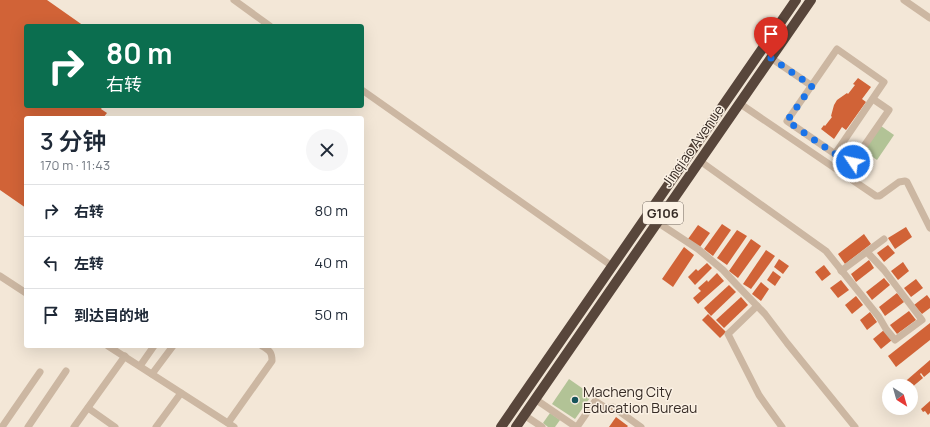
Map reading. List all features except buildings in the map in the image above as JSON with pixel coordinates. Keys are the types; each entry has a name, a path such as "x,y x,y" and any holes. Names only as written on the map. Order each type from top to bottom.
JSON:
{"highway":[{"name":"Jinqiao Avenue","path":"500,427 796,0"},
{"name":"Jinqiao Avenue","path":"516,427 811,0"}],"street":[{"path":"234,0 267,24"},
{"path":"904,0 930,18"},
{"path":"837,49 884,82 835,154 787,121 812,86 837,49"},
{"path":"771,58 812,86"},
{"path":"364,91 612,266"},
{"path":"837,151 853,162 867,142 889,110 873,99"},
{"path":"740,104 876,196 881,196 899,182 907,182 930,228"},
{"path":"700,161 826,251 879,317 895,340 922,320 884,270 867,252"},
{"path":"657,222 710,260 765,314 855,427"},
{"path":"841,271 884,239"},
{"path":"0,276 24,292"},
{"path":"757,306 728,334 759,395 782,427"},
{"path":"111,348 231,425 272,362 271,348"},
{"path":"140,366 153,348"},
{"path":"152,374 172,348"},
{"path":"74,427 125,356"},
{"path":"28,427 66,371"},
{"path":"2,427 40,372"},
{"path":"156,427 181,393"},
{"path":"535,399 576,427 595,401 606,408 613,407 641,427"},
{"path":"88,408 115,427"},
{"path":"524,415 542,427"}],"green space":[{"path":"881,126 894,135 877,160 864,151"},
{"path":"569,379 592,395 575,419 552,404"},
{"path":"550,413 560,420 555,427 548,427 543,423"}],"place":[{"name":"Macheng City Education Bureau","path":"575,400"}],"route":[{"path":"771,58 812,86 787,121 835,154 837,151 853,162"}]}
